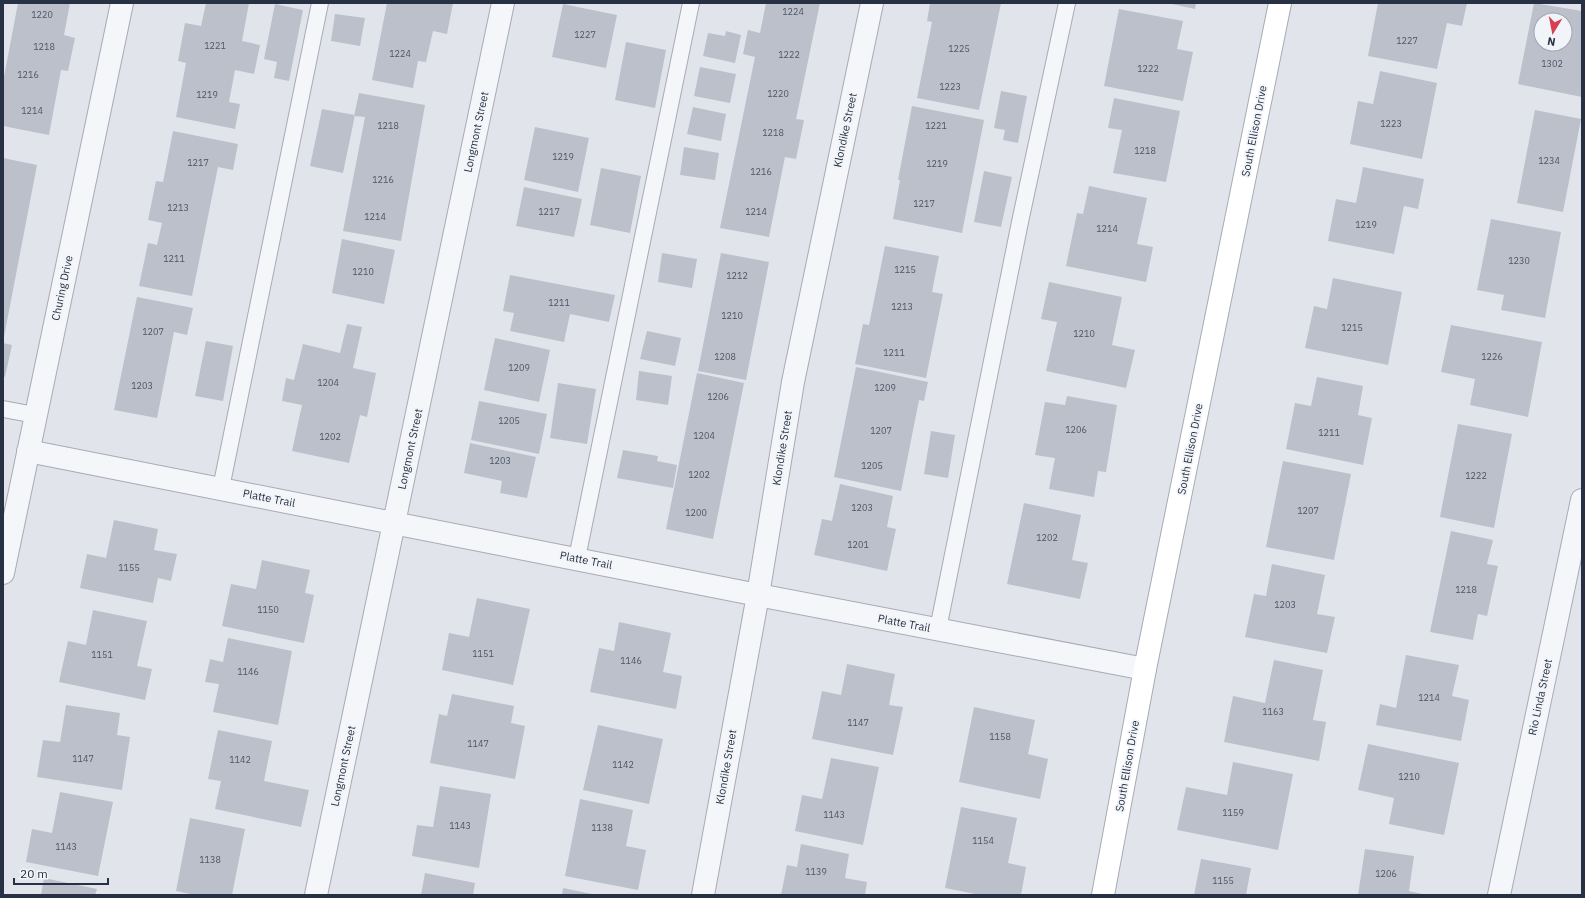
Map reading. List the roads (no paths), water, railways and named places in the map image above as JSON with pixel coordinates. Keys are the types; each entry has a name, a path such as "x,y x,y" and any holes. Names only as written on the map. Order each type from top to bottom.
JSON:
{"street":[{"name":"Churing Drive","path":"3,573 122,3"},
{"name":"Longmont Street","path":"316,895 503,3"},
{"name":"Klondike Street","path":"703,895 758,595 793,382 872,3"},
{"name":"South Ellison Drive","path":"1103,895 1145,669 1280,3"},
{"name":"Platte Trail","path":"28,451 577,558 758,595 1145,669"},
{"name":"Rio Linda Street","path":"1499,895 1582,500"}],"lane":[{"path":"221,488 320,3"},
{"path":"577,558 691,3"},
{"path":"938,629 1067,3"},
{"path":"3,409 35,415"}]}
